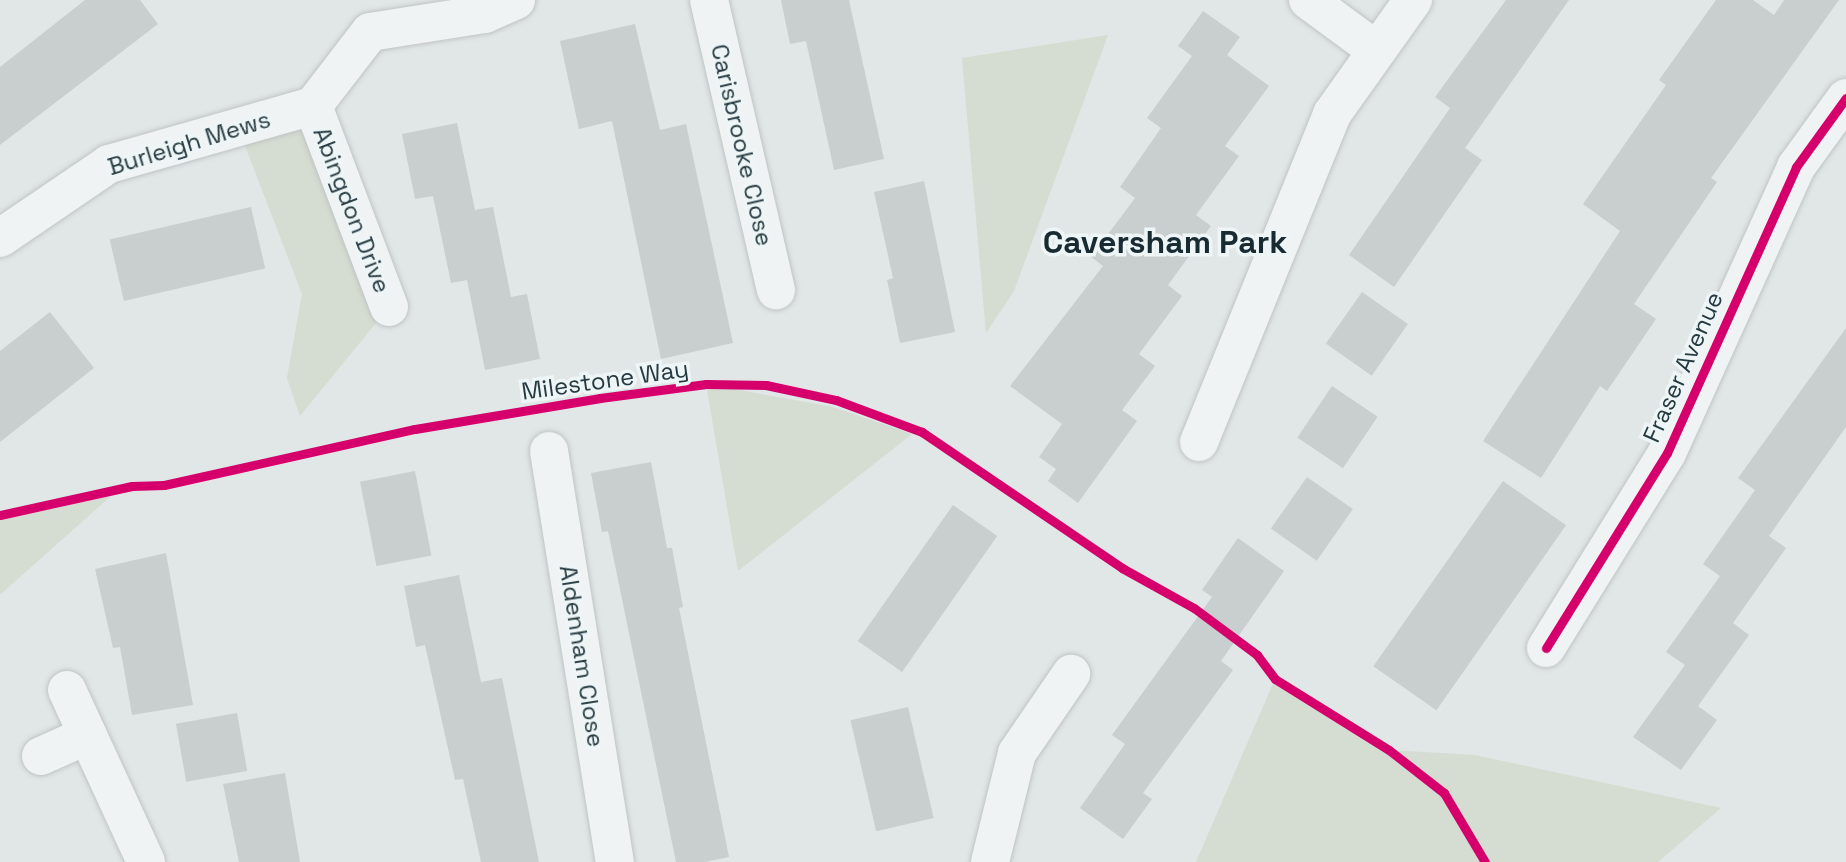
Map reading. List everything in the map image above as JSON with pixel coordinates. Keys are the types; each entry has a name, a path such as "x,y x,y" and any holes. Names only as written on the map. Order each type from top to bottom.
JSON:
{"street":[{"name":"Abingdon Drive","path":"389,307 313,106 370,32 485,14 516,0"},
{"name":"Carisbrooke Close","path":"709,0 776,290"},
{"path":"1308,0 1376,51"},
{"path":"1199,442 1332,114 1413,0"},
{"name":"Fraser Avenue","path":"1546,649 1667,453 1790,179 1846,98"},
{"name":"Burleigh Mews","path":"0,238 108,164 313,106"},
{"name":"Aldenham Close","path":"549,451 615,862"},
{"path":"990,862 1017,753 1071,674"},
{"path":"67,690 146,862"},
{"path":"41,757 88,735"}],"shaded area":[{"path":"1108,35 1014,291 986,333 962,58"},
{"path":"313,106 389,307 300,416 287,378 302,294 237,125"},
{"path":"706,384 833,407 912,434 738,571"},
{"path":"111,496 2,593 0,594 0,520"},
{"path":"1275,679 1389,750 1475,755 1721,808 1658,862 1196,862"}],"building":[{"path":"85,0 140,0 158,24 0,145 0,67"},
{"path":"781,0 849,0 884,159 834,170 806,41 790,44"},
{"path":"1506,0 1569,0 1465,148 1482,160 1394,287 1349,255 1450,108 1435,97"},
{"path":"1716,0 1753,0 1774,15 1784,0 1839,0 1711,178 1717,182 1634,304 1656,319 1607,391 1600,386 1541,478 1483,441 1620,231 1583,204 1666,85 1659,80"},
{"path":"1203,11 1240,37 1227,55 1269,86 1225,146 1239,156 1196,215 1211,226 1168,285 1182,296 1139,354 1155,366 1122,410 1137,421 1078,503 1048,481 1056,469 1039,457 1062,424 1010,386 1103,266 1091,257 1135,198 1120,187 1161,128 1147,118 1192,56 1178,46"},
{"path":"635,24 660,130 686,124 733,343 661,359 612,121 579,129 560,41"},
{"path":"457,123 475,210 493,207 511,297 527,294 540,359 485,370 467,280 451,283 433,196 415,199 402,134"},
{"path":"924,181 955,332 900,343 887,280 893,278 874,192"},
{"path":"251,207 265,268 124,301 110,240"},
{"path":"1362,292 1408,324 1372,376 1326,344"},
{"path":"50,312 94,368 0,442 0,351"},
{"path":"1846,328 1846,427 1769,536 1786,548 1733,623 1749,635 1698,706 1717,720 1681,770 1633,737 1685,665 1666,652 1720,576 1703,564 1755,490 1738,478"},
{"path":"1332,386 1378,417 1343,468 1297,437"},
{"path":"651,462 667,548 672,548 683,607 679,608 729,857 705,862 676,862 608,531 602,532 591,473"},
{"path":"415,471 431,555 376,566 360,482"},
{"path":"1307,477 1353,509 1317,561 1271,529"},
{"path":"1503,481 1566,525 1436,710 1373,666"},
{"path":"953,505 997,536 902,672 858,641"},
{"path":"1238,538 1284,571 1221,661 1233,670 1143,793 1152,799 1123,839 1080,808 1125,744 1112,735 1212,597 1202,590"},
{"path":"166,553 193,705 132,715 120,647 113,648 95,569"},
{"path":"459,575 481,682 502,678 539,862 481,862 463,779 455,780 425,645 416,647 404,586"},
{"path":"908,707 934,818 876,831 851,720"},
{"path":"237,713 247,771 186,782 176,724"},
{"path":"285,773 300,862 239,862 223,784"}],"cycle path":[{"path":"1546,648 1667,453 1796,167 1846,98"},
{"name":"Milestone Way","path":"0,515 132,486 164,485 415,429 600,398 706,384 766,385 836,400 922,432 1122,568 1194,608 1257,655 1275,679 1389,750 1444,793 1485,862"}],"district":[{"name":"Caversham Park","path":"1165,242"}]}
